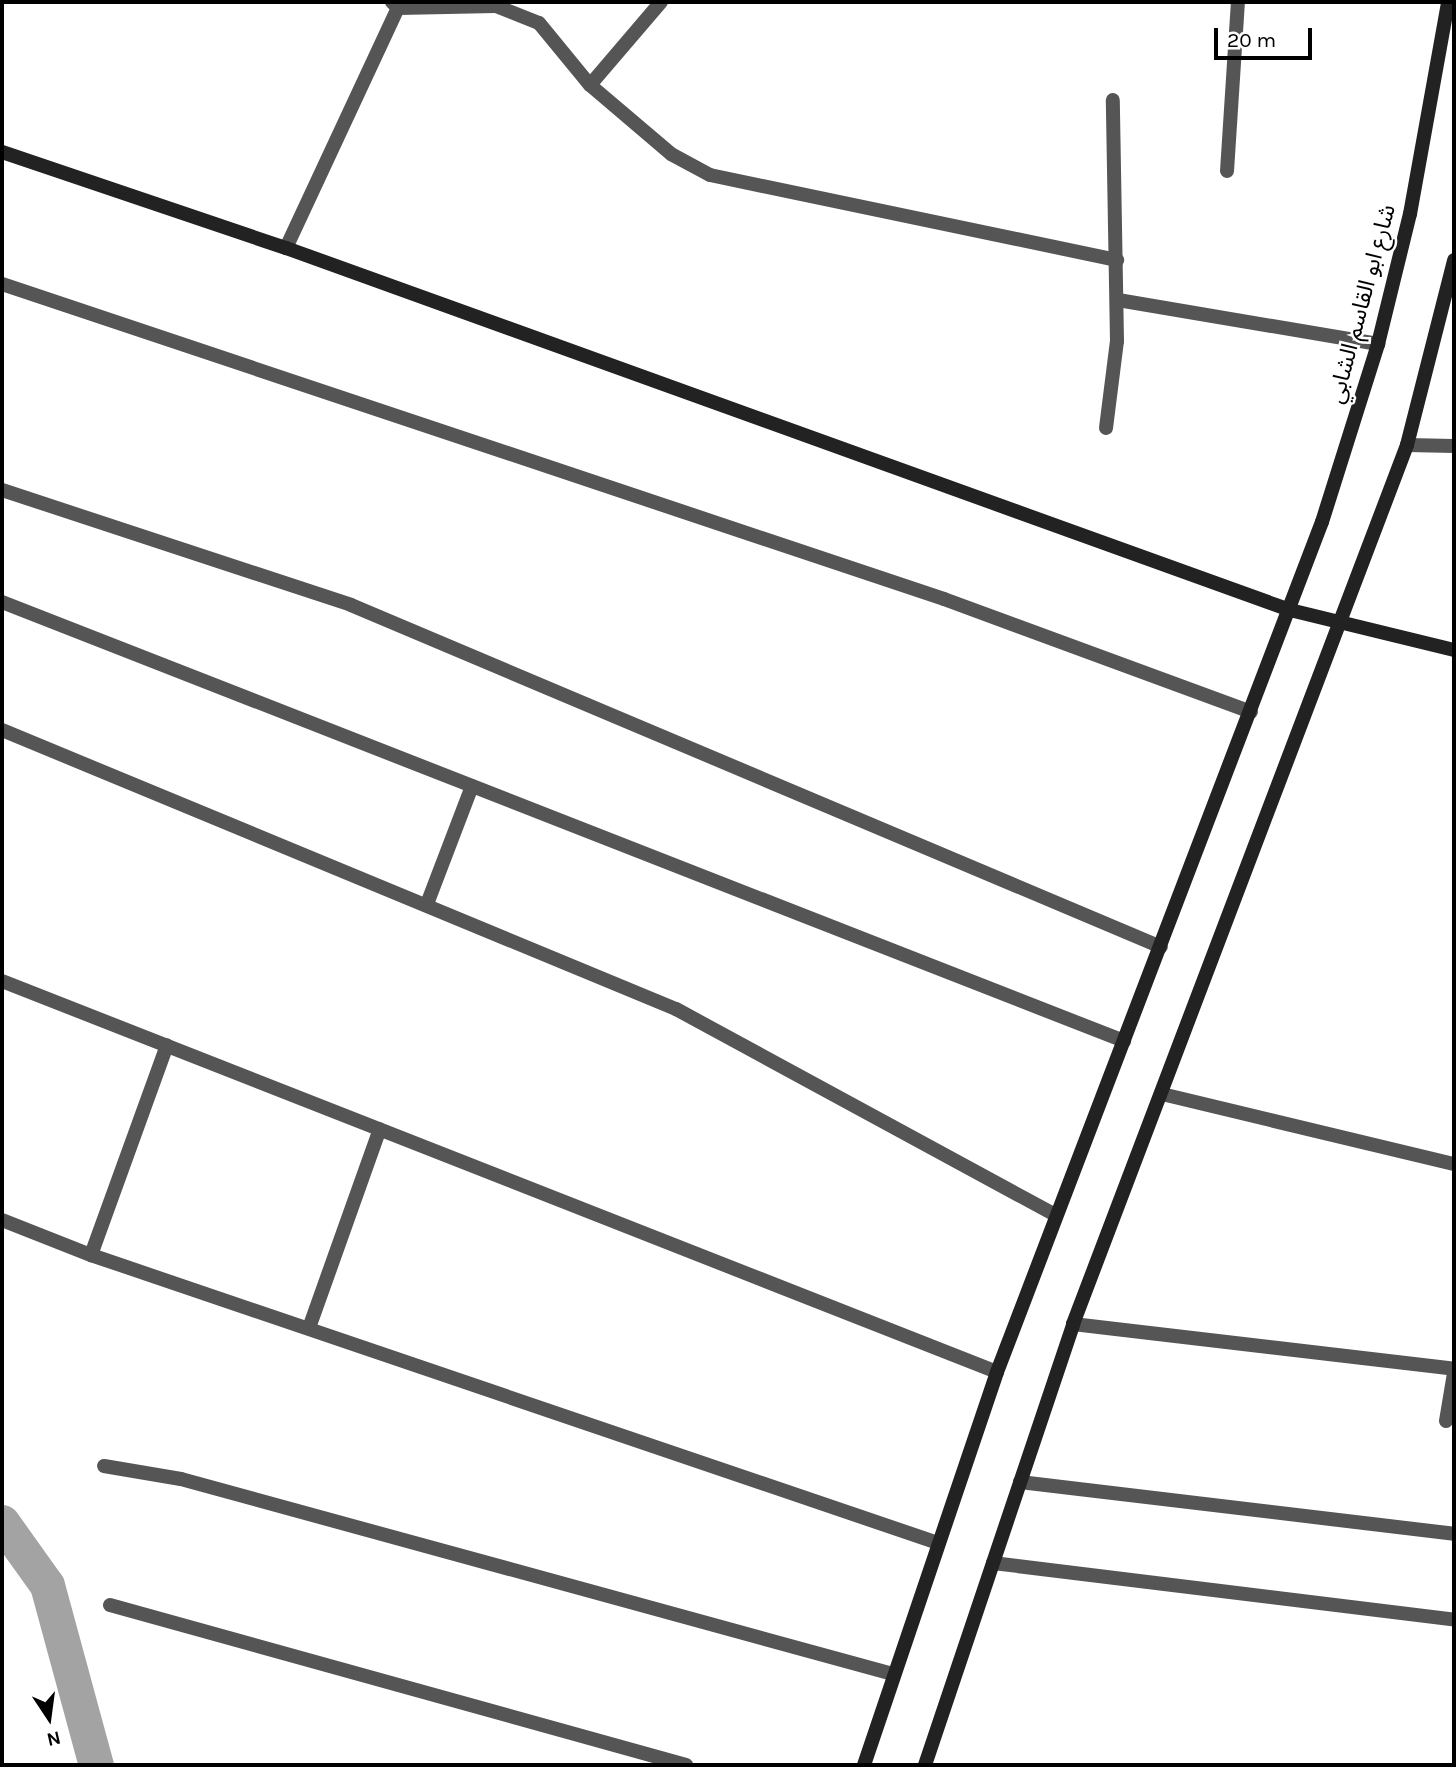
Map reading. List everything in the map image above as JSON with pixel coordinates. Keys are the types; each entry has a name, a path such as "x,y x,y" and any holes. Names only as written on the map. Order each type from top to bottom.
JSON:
{"street":[{"path":"590,85 662,2"},
{"path":"1227,171 1238,2"},
{"name":"شارع ابو القاسم الشابي","path":"864,1765 997,1372 1055,1214 1290,610 1378,344 1410,214 1448,2"},
{"path":"286,248 395,5 496,6 539,23 590,85 671,154 710,176 1117,260"},
{"path":"1106,428 1114,393 1118,300 1113,100"},
{"path":"2,152 286,248 1290,610 1454,650"},
{"path":"925,1765 1073,1324 1406,445 1452,278 1454,260"},
{"path":"2,284 944,599 1251,712"},
{"path":"1118,300 1378,344"},
{"path":"1406,445 1454,446"},
{"path":"2,490 351,605 1161,947"},
{"path":"2,602 1124,1041"},
{"path":"2,730 676,1009 1055,1214"},
{"path":"427,904 472,786"},
{"path":"2,981 997,1372"},
{"path":"91,1255 167,1045"},
{"path":"1162,1094 1454,1164"},
{"path":"309,1328 380,1129"},
{"path":"2,1220 91,1255 939,1543"},
{"path":"1073,1324 1454,1371 1446,1421"},
{"path":"104,1466 181,1479 893,1674"},
{"path":"1020,1482 1454,1534"},
{"path":"993,1563 1454,1620"},
{"path":"110,1605 686,1765"}],"waterway":[{"path":"2,1522 47,1585 96,1765"}]}
